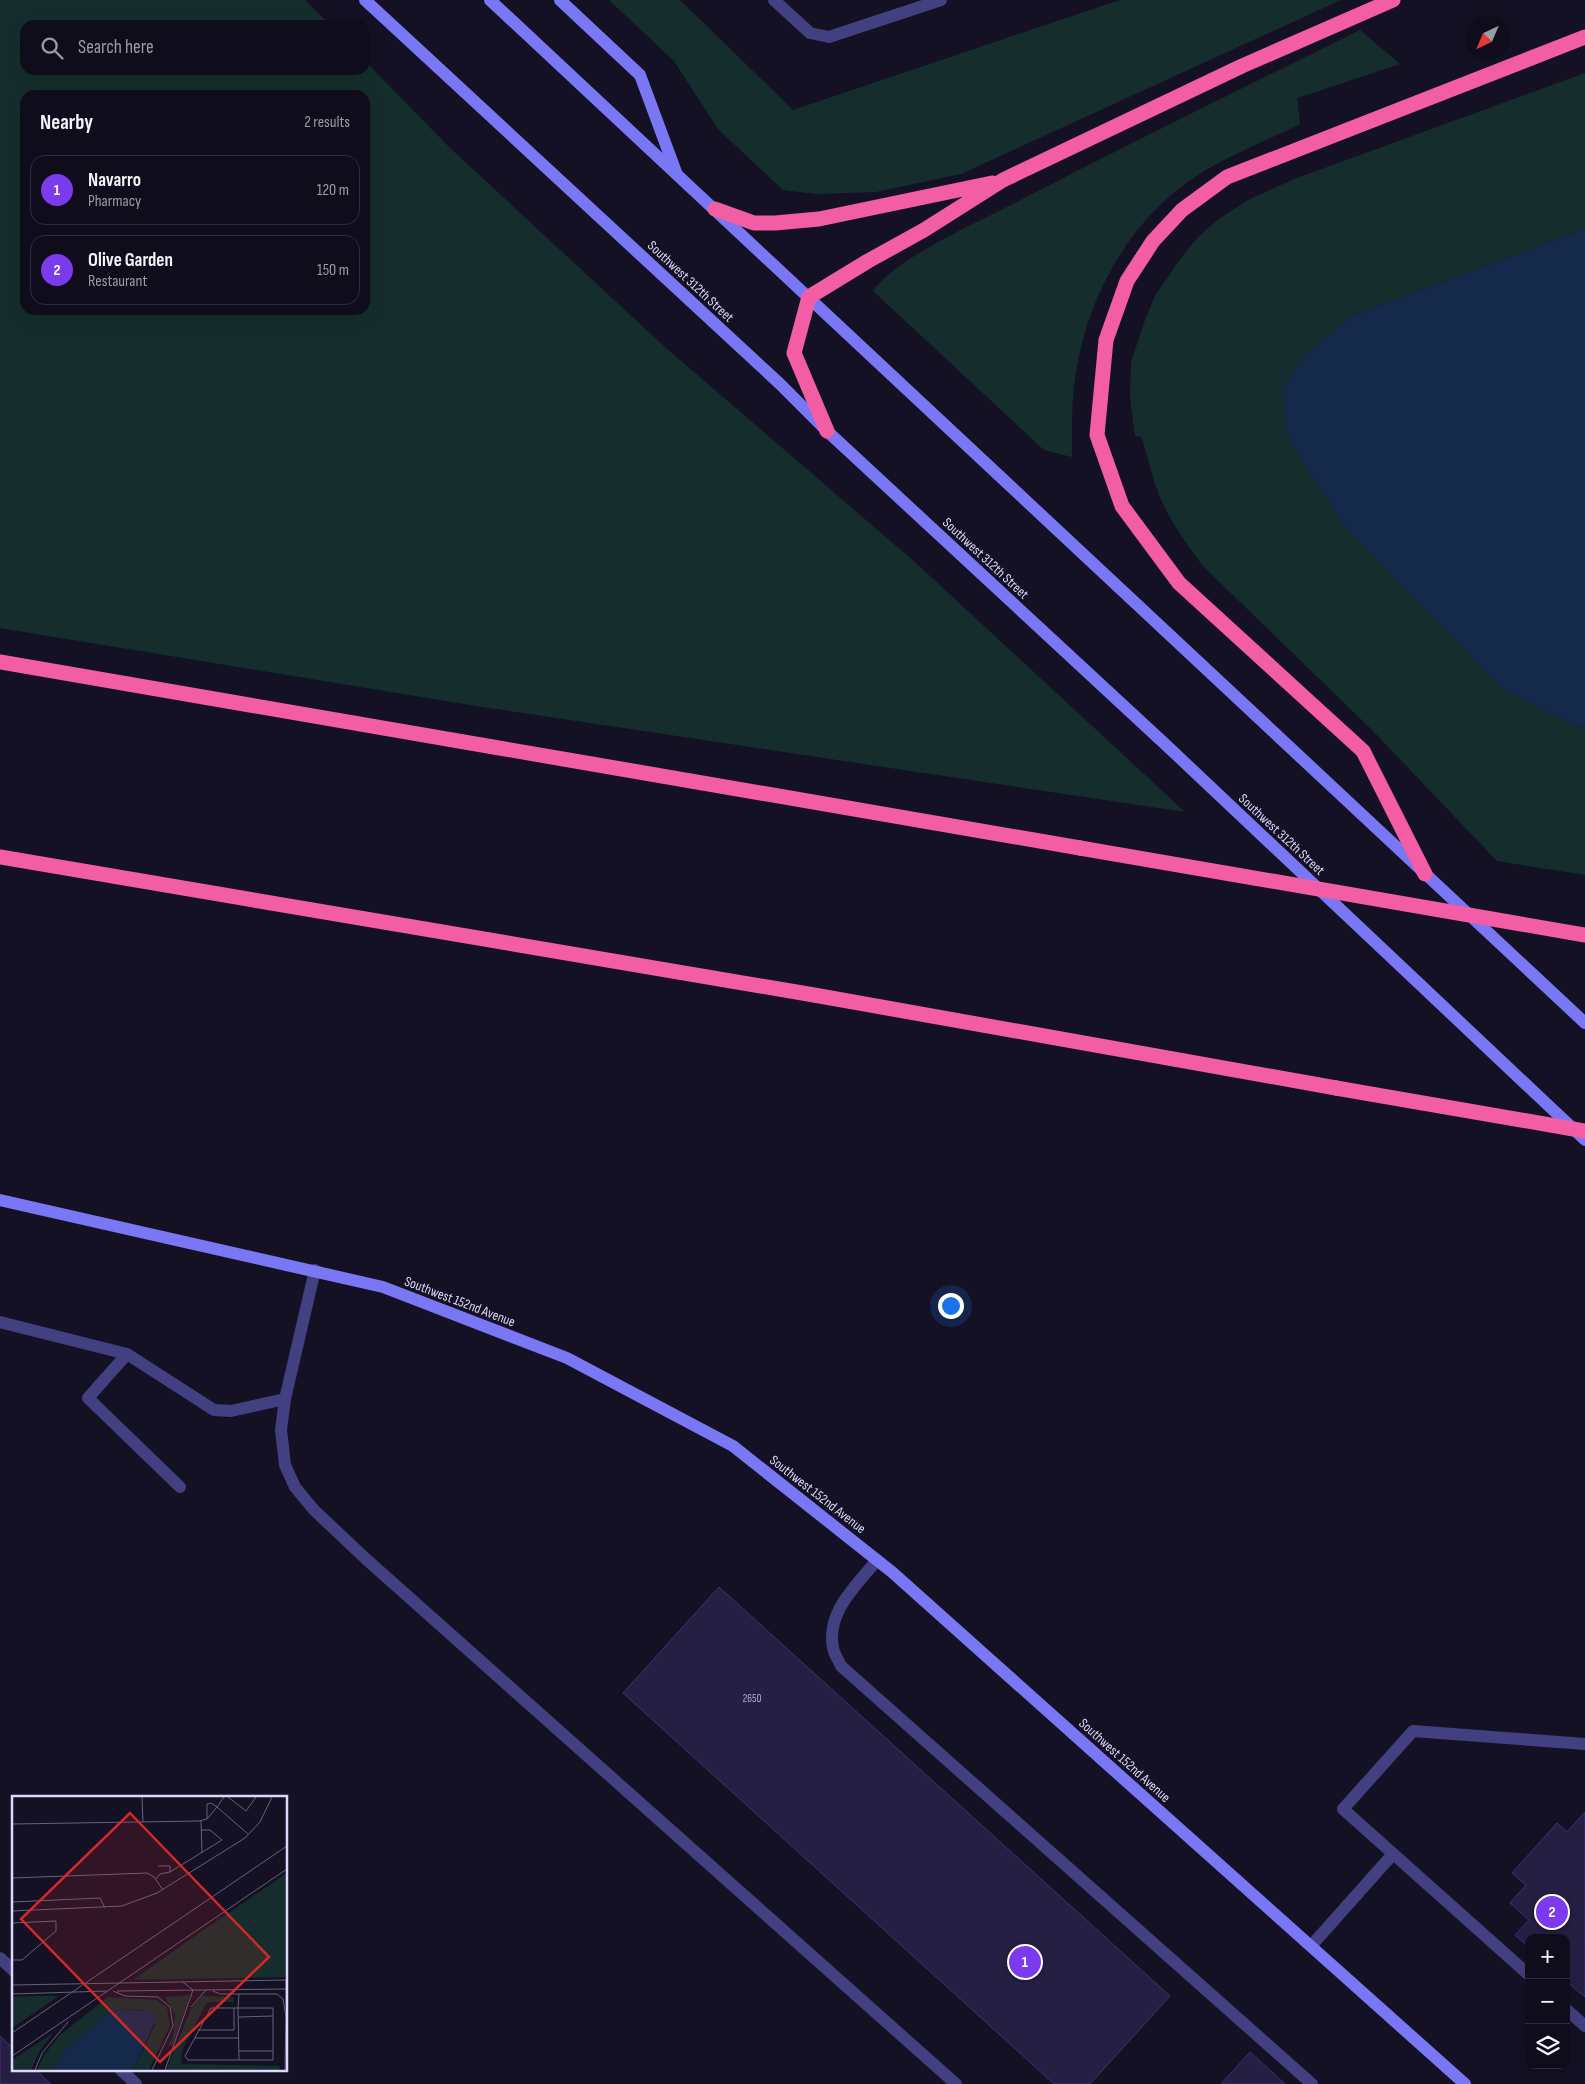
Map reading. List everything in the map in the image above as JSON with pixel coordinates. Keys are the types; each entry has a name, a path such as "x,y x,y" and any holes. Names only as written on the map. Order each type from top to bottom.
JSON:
{"highway":[{"path":"827,431 794,353 809,298 868,261 924,230 1003,180 1242,66 1392,0"},
{"path":"1425,874 1363,751 1179,583 1122,506 1097,435 1106,340 1126,281 1153,241 1182,210 1227,178 1585,37"},
{"path":"715,209 754,223 775,224 819,219 1003,180"},
{"path":"0,662 1585,935"},
{"path":"0,857 804,993 1585,1131"}],"main road":[{"name":"Southwest 312th Street","path":"365,0 767,372 827,431 1166,745 1585,1140"},
{"path":"490,0 1585,1023"},
{"path":"560,0 640,75 677,175"},
{"name":"Southwest 152nd Avenue","path":"0,1200 315,1270 383,1287 567,1358 733,1446 877,1560 1465,2084"}],"lane":[{"path":"774,0 810,33 830,37 941,0"},
{"path":"315,1270 285,1399 281,1430 285,1465 295,1487 314,1510 417,1605 956,2084"},
{"path":"0,1322 127,1354 214,1410 231,1411 285,1399"},
{"path":"127,1354 88,1398 180,1487"},
{"path":"877,1560 844,1601 832,1624 833,1650 842,1666 1312,2084"},
{"path":"1525,1971 1343,1808 1413,1731 1585,1744"},
{"path":"1311,1946 1393,1854"},
{"path":"0,1958 12,1968"},
{"path":"1570,2013 1585,2026"},
{"path":"123,2072 136,2084"}],"green space":[{"path":"0,0 305,0 325,20 20,20 20,75 370,75 370,66 450,148 666,348 917,564 1185,812 476,706 0,628"},
{"path":"609,0 680,0 793,110 1120,0 1341,0 961,174 876,192 816,194 783,190 718,129 674,61"},
{"path":"1360,30 1400,64 1297,98 1300,124 1198,175 1175,192 1154,212 1118,258 1092,310 1083,338 1074,389 1072,457 1044,450 873,291 899,266 957,232"},
{"path":"1585,73 1585,229 1354,315 1502,688 1567,723 1585,728 1585,875 1497,861 1373,731 1203,566 1177,529 1161,499 1141,437 1135,436 1130,397 1131,362 1156,294 1198,237 1220,218 1250,199 1297,178"}],"water":[{"path":"1585,229 1585,728 1567,723 1502,688 1347,529 1289,441 1282,390 1304,355 1354,315"}],"building":[{"path":"719,1587 1170,1996 1090,2084 1054,2084 623,1693"},
{"path":"1585,1812 1585,1997 1570,1984 1570,1934 1525,1934 1525,1944 1515,1935 1529,1920 1510,1903 1526,1885 1512,1873 1557,1823 1567,1832"},
{"path":"0,2036 12,2047 12,2072 38,2072 51,2084 0,2084"},
{"path":"1250,2052 1285,2084 1221,2084"}],"place":[{"name":"Olive Garden","path":"1552,1912"},
{"name":"Navarro","path":"1025,1962"}]}
